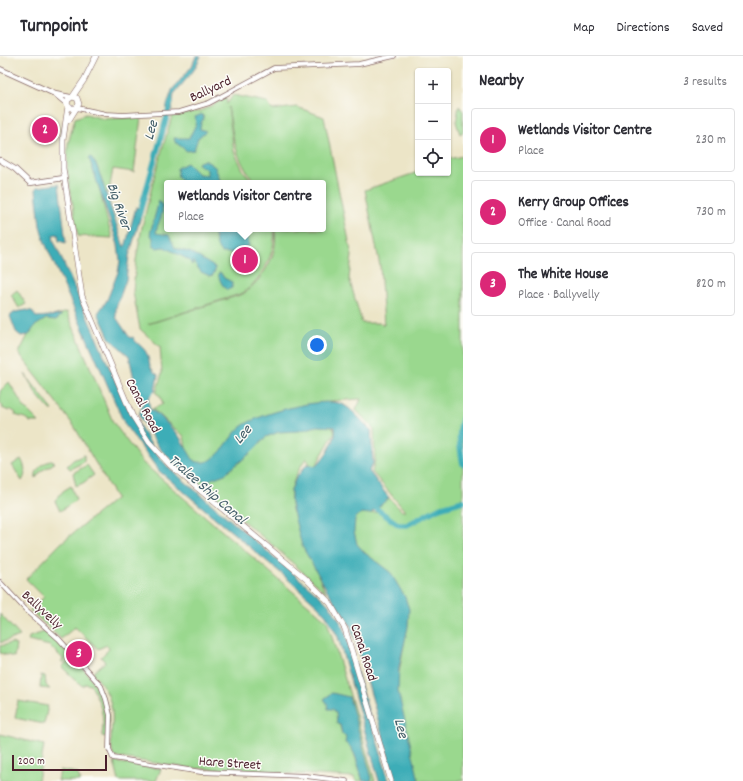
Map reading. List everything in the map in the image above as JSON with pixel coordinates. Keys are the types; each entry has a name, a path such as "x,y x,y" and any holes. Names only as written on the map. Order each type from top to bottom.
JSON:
{"main road":[{"path":"66,125 77,104 82,83 96,56"},
{"path":"0,69 55,94 72,97 77,104"},
{"name":"Canal Road","path":"82,83 68,105 63,149 64,178 84,301 137,423 154,448 170,465 309,583 338,614 348,634 390,781"},
{"path":"55,94 68,105 77,104"},
{"path":"0,160 15,169 27,182 64,178"}],"street":[{"name":"Ballyard","path":"77,104 106,114 123,115 174,112 204,105 274,68 359,64 394,56"},
{"name":"Ballyvelly","path":"0,582 25,610 59,639 101,686 108,707 109,749 112,758"},
{"name":"Hare Street","path":"112,758 201,772 306,776 346,781"}],"green space":[{"path":"233,95 267,102 272,110 297,107 324,117 352,256 349,278 362,323 379,323 384,325 380,266 365,190 415,173 415,176 451,176 451,158 463,156 463,781 419,781 417,775 410,769 404,758 393,725 390,693 391,682 399,673 408,621 399,605 386,590 341,565 321,549 316,540 314,529 315,517 326,491 336,483 346,489 356,500 375,510 371,513 384,512 338,477 346,464 354,440 352,425 346,413 340,409 331,407 332,415 341,419 346,425 349,433 348,441 342,459 312,500 307,513 305,526 307,542 316,555 329,566 375,597 387,608 395,622 397,631 396,639 394,648 379,681 376,711 350,625 318,575 326,593 276,548 191,478 184,436 152,409 163,404 160,396 156,393 162,373 160,347 140,329 133,292 136,260 142,227 155,174 172,116 201,111 226,98 227,104","holes":["361,399 356,410 374,429 375,460 372,472 405,511 402,511 389,498 369,471 373,463 371,430 350,409 331,401","335,433 330,448 316,465","306,458 310,464 307,464 295,482 291,497 291,491 295,478"]},
{"path":"459,106 463,111 463,132 460,134 456,122"},
{"path":"86,114 104,119 141,117 134,172 113,169 109,191 101,196 112,238 78,236 67,170 68,144 75,118"},
{"path":"17,290 26,304 19,308 11,295"},
{"path":"67,312 113,422 143,463 327,621 375,781 369,781 372,778 332,693 324,699 336,712 342,734 346,737 354,753 363,781 356,781 354,777 189,768 114,757 111,745 111,703 102,684 92,673 105,662 101,657 109,649 107,645 98,649 75,627 61,639 30,610 44,597 26,579 61,543 116,498 74,426 19,353 35,321"},
{"path":"25,374 53,410 50,410 37,395"},
{"path":"9,382 24,407 39,422 30,422 28,419 15,415 16,413 10,409 9,411 2,408 3,406 0,404 0,391"},
{"path":"84,455 84,462 70,469 67,466 73,460"},
{"path":"21,459 25,470 25,476 22,481 12,465"},
{"path":"51,460 54,461 53,464 41,471 36,478 38,469"},
{"path":"87,465 94,475 76,486 73,473"},
{"path":"71,486 76,500 60,511 55,501 63,491"},
{"path":"0,614 20,636 0,643"},
{"path":"44,632 52,634 69,653 68,658 63,663 61,661 63,659 50,646 28,641 29,637"},
{"path":"12,643 16,645 14,657 0,653 0,646"},
{"path":"72,657 101,692 108,714 109,725 106,737 102,736 103,722 101,710 91,685 85,684 82,686 62,667"},
{"path":"41,675 45,676 46,685 50,689 40,688"},
{"path":"18,701 48,706 44,724 15,718"},
{"path":"0,734 44,745 38,781 0,781"},
{"path":"114,762 161,769 156,781 119,781"},
{"path":"60,770 77,773 81,781 58,781"}],"water":[{"path":"196,56 201,56 194,70 174,94 172,110 166,109 172,90 192,66"},
{"path":"202,114 204,118 200,129 206,131 198,138 194,150 187,151 175,142 174,138 189,138 196,124 195,117"},
{"path":"91,157 97,166 124,247 136,207 143,209 129,256 126,280 116,308 116,317 130,338 133,337 146,352 152,369 158,375 155,391 148,398 150,409 160,416 179,436 194,461 202,462 210,460 216,456 237,431 250,421 262,416 306,404 333,402 342,404 354,412 371,430 373,463 369,471 389,498 370,514 361,513 355,519 354,531 357,544 365,553 390,572 405,597 409,609 408,627 399,667 398,691 419,781 395,781 359,651 350,625 327,590 302,546 291,504 291,490 296,478 307,464 316,466 323,458 335,437 335,427 317,426 299,431 279,432 266,437 253,451 225,474 206,481 191,477 160,449 139,415 143,404 136,388 129,356 110,339 98,313 107,300 118,272 120,261 118,245 89,158"},
{"path":"205,160 215,167 220,180 181,180 178,177 177,168 187,163 198,174 207,175 207,170 198,164 199,162"},
{"path":"59,184 66,243 59,241 58,234 53,235 54,241 125,403 157,454 168,467 331,607 344,628 389,781 379,781 338,637 326,615 282,574 159,471 125,425 45,243 40,226 36,190 37,187"},
{"path":"159,200 162,212 156,233 169,235 175,248 192,253 216,268 213,275 210,276 201,272 193,261 192,265 189,260 164,247 157,248 153,246 153,238 150,234"},
{"path":"213,232 247,232 249,246 234,253 222,253 217,246"},
{"path":"219,272 224,278 232,282 232,288 227,290 224,287 220,279"},
{"path":"27,310 32,311 36,317 62,315 56,320 46,319 35,326 29,335 21,336 16,332 10,316 15,312"},
{"path":"332,693 349,697 372,779 369,781 363,781 352,749 345,743 346,737 342,734 340,725 337,724 336,713 333,709 328,709 327,703 324,699"}],"waterway":[{"name":"Lee","path":"139,215 171,102"},
{"path":"463,417 460,429 460,446 463,464"},
{"path":"371,505 399,525 407,525 439,508 463,501"}],"place":[{"name":"Kerry Group Offices","path":"45,130"},
{"name":"Wetlands Visitor Centre","path":"245,260"},
{"name":"The White House","path":"79,654"}],"water label":[{"name":"Big River","path":"120,206"},
{"name":"Tralee Ship Canal","path":"208,489"}]}
